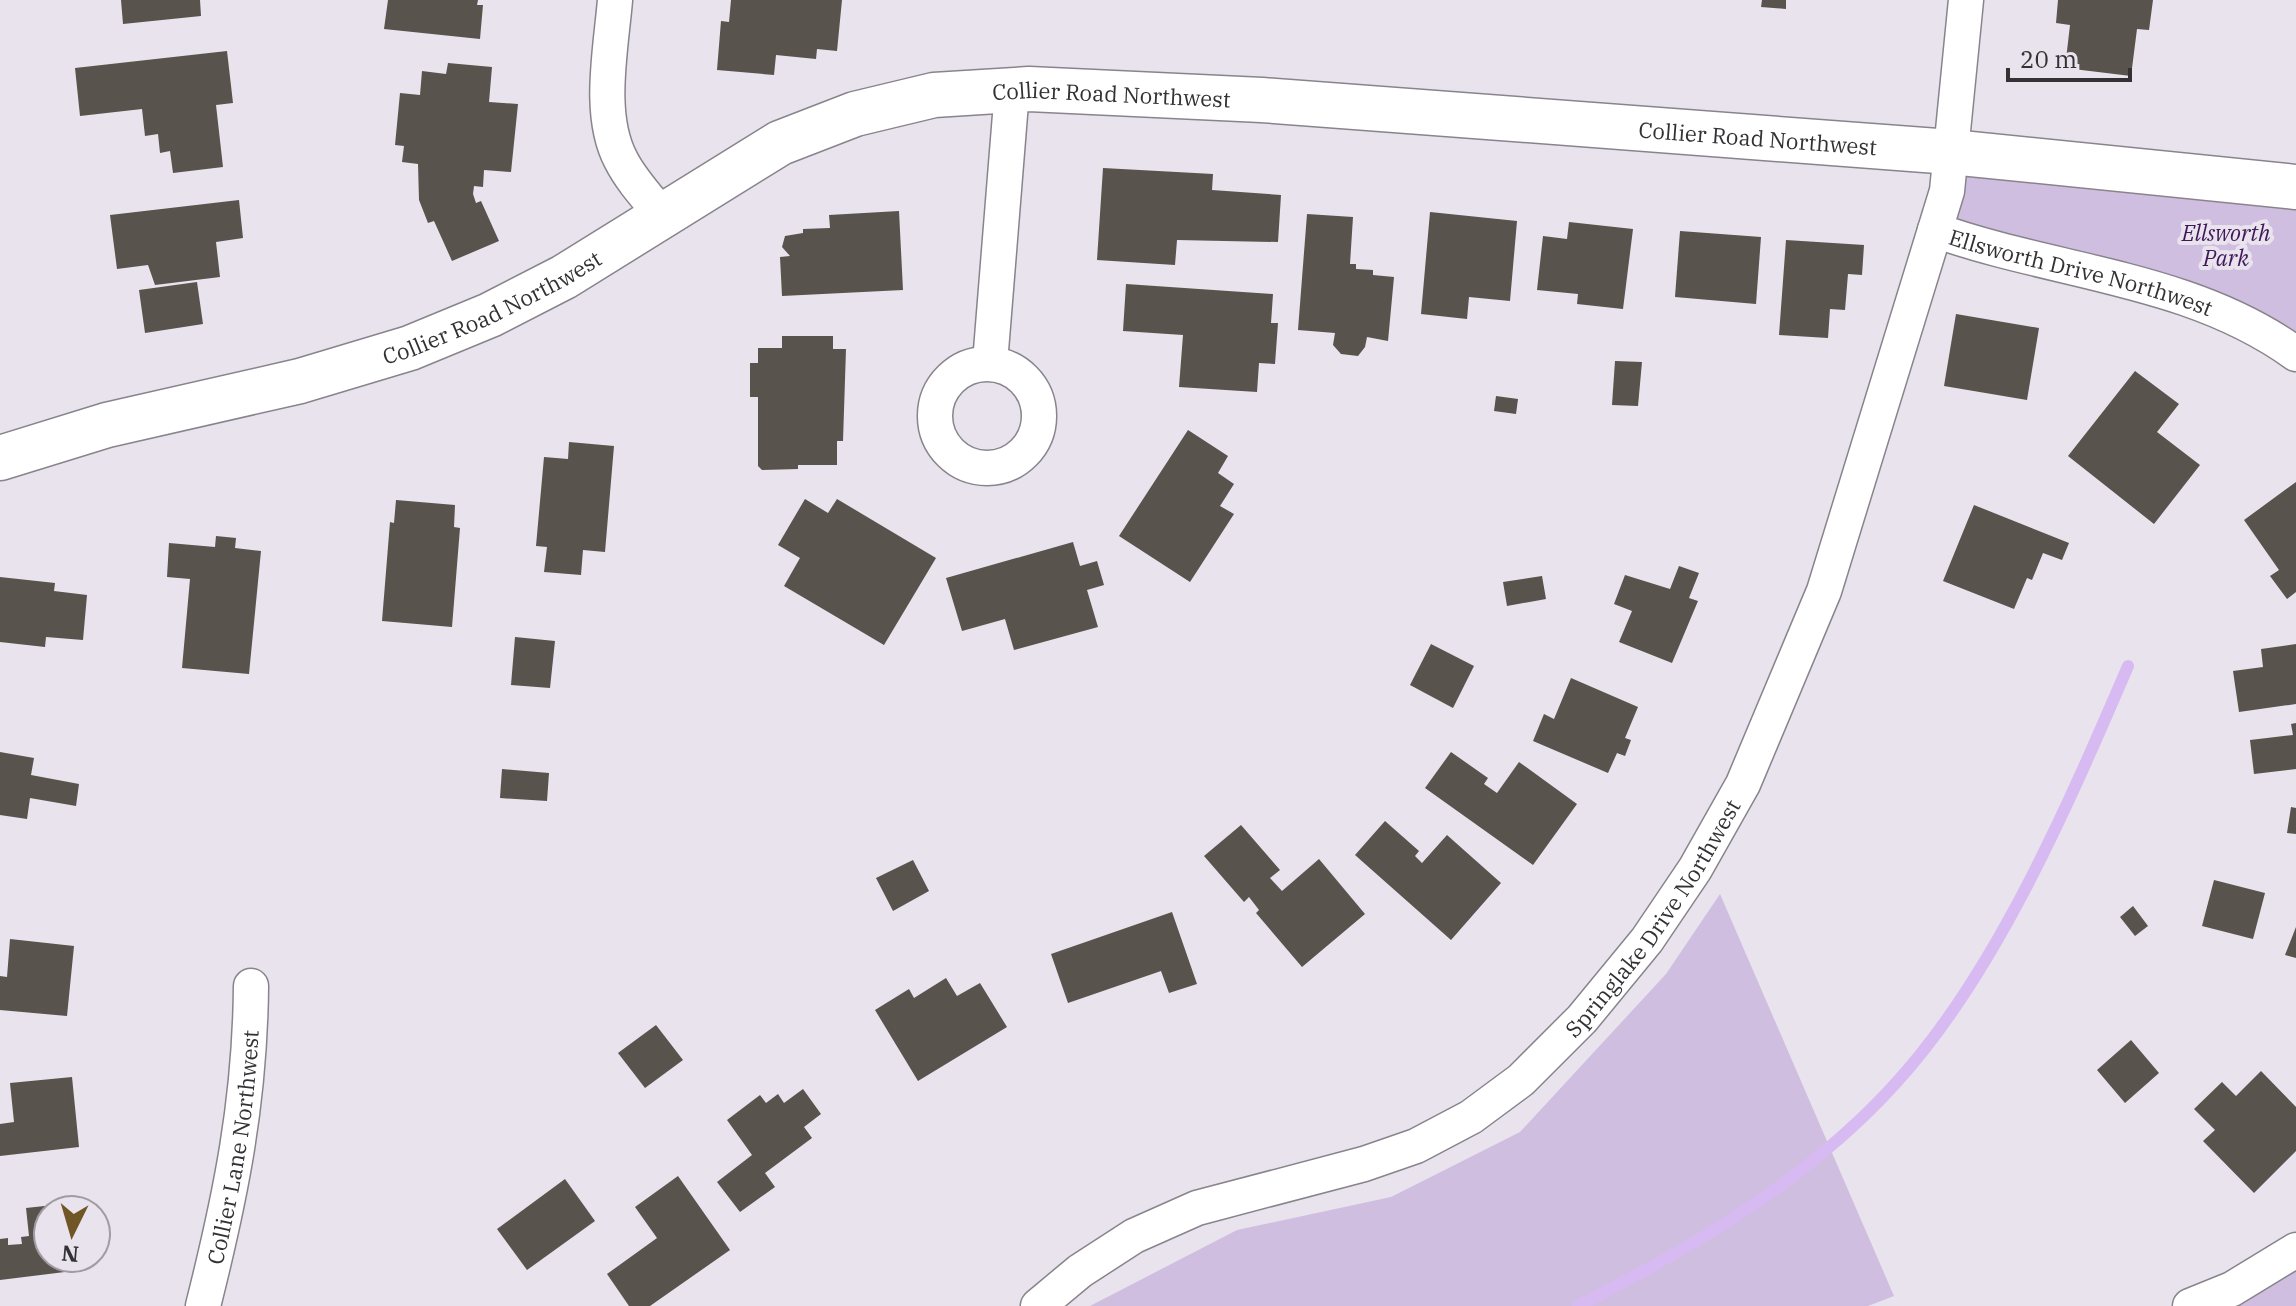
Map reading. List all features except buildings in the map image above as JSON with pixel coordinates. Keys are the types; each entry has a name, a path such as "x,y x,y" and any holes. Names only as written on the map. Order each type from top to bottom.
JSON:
{"street":[{"path":"615,0 609,69 610,119 620,159 662,215"},
{"name":"Ellsworth Drive Northwest","path":"1966,0 1947,191 1935,230 1989,249 2110,274 2209,307 2274,338 2296,354"},
{"path":"990,363 1012,90"},
{"name":"Collier Road Northwest","path":"0,458 107,425 300,381 410,348 490,315 564,277 780,143 855,114 934,95 1012,90 1278,101 1951,152 2296,187"},
{"name":"Springlake Drive Northwest","path":"1038,1306 1080,1271 1134,1236 1197,1208 1364,1164 1416,1146 1471,1117 1521,1080 1582,1019 1655,929 1695,869 1743,784 1824,591 1935,230"},
{"name":"Collier Lane Northwest","path":"203,1306 233,1190 243,1126 250,1055 251,986"},
{"path":"2190,1306 2232,1289 2296,1250"}],"green space":[{"name":"Ellsworth Park","path":"1951,152 2296,187 2296,354 1935,230"},
{"path":"1720,894 1894,1296 1868,1306 1090,1306 1237,1230 1391,1197 1520,1132 1666,974"},
{"path":"2296,1250 2296,1306 2190,1306"}],"waterway":[{"path":"1578,1306 1706,1235 1787,1181 1861,1119 1895,1084 1932,1040 1998,940 2055,829 2128,666"}]}
